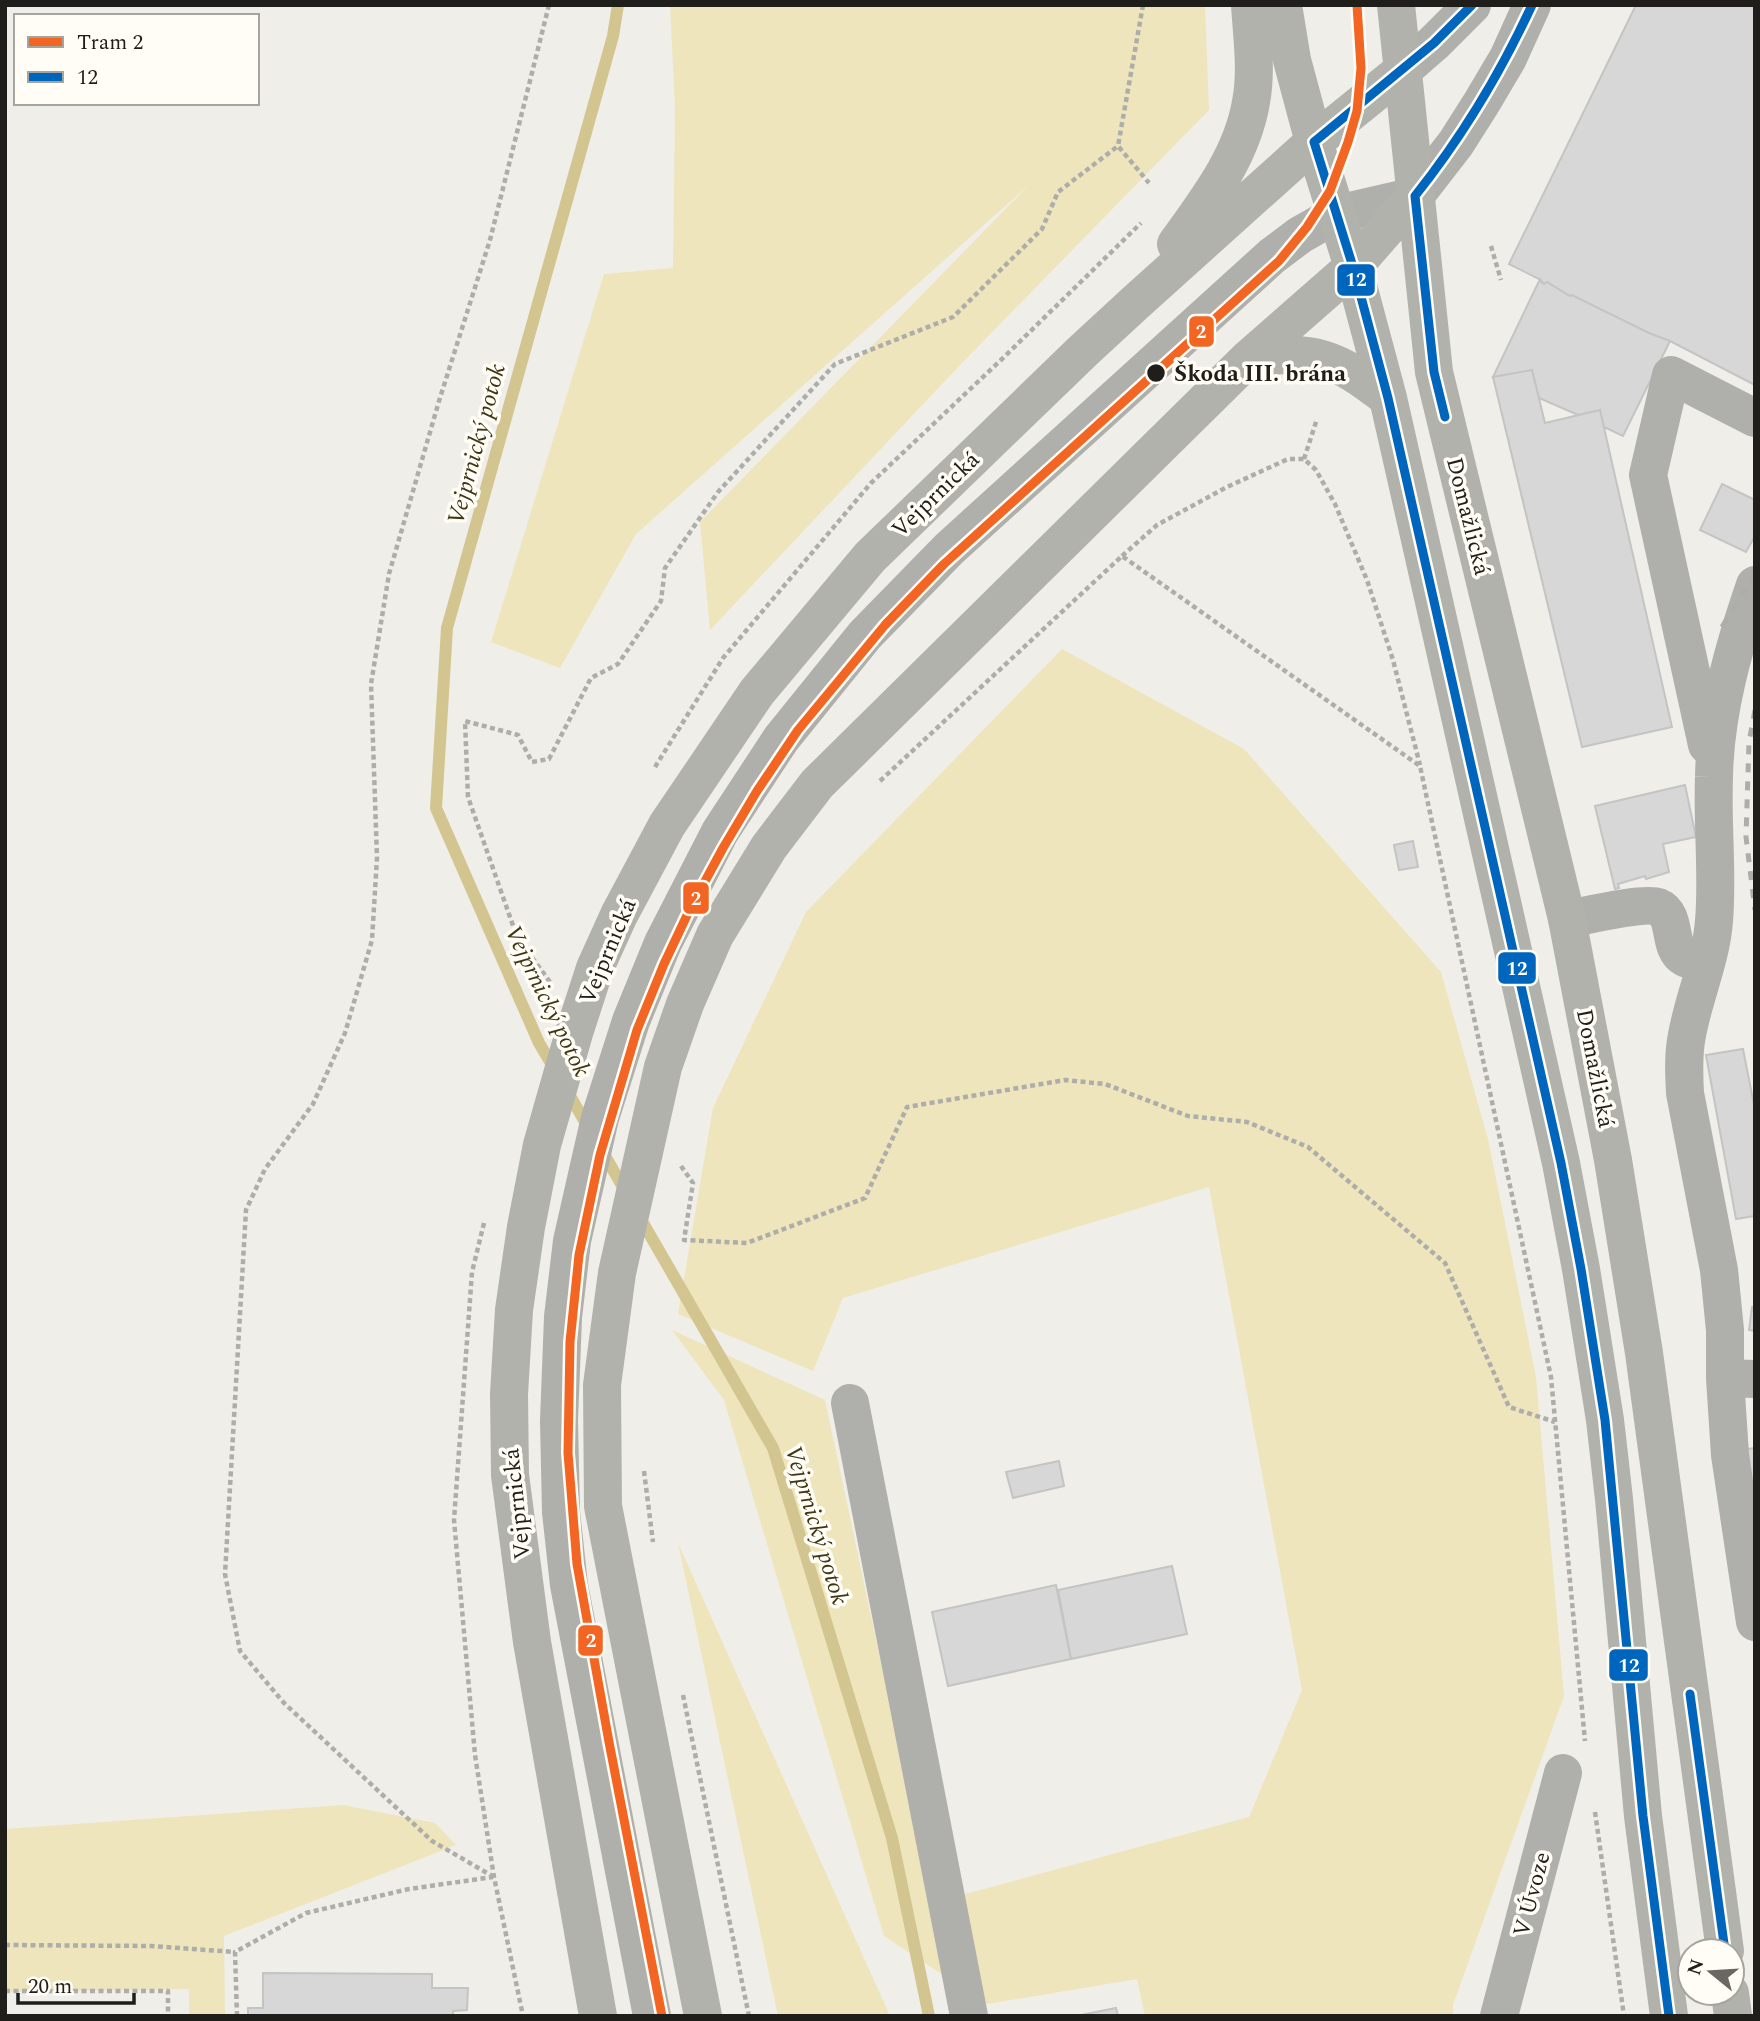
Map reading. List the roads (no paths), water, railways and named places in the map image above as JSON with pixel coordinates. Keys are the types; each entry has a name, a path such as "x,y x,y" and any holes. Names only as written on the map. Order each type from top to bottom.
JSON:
{"main road":[{"path":"1135,303 1211,196 1227,170 1241,135 1251,103 1254,70 1250,5"},
{"path":"1283,5 1292,60 1353,267 1388,398 1562,1163 1608,1446 1643,1816 1669,2016"},
{"name":"Domažlická","path":"1396,5 1434,372 1567,919 1613,1160 1644,1353 1723,1937"},
{"name":"Vejprnická","path":"598,2016 532,1642 510,1475 509,1394 514,1310 542,1145 573,1033 595,968 619,915 667,825 757,692 870,557 1135,303 1314,142 1403,70"},
{"path":"703,2016 603,1506 603,1385 617,1273 663,1067 685,1004 716,935 769,847 817,784 1248,359 1353,267 1415,196"},
{"path":"1248,359 1280,354 1317,357 1350,370 1388,398"}],"street":[{"path":"1403,70 1472,5"},
{"path":"1415,196 1456,143 1482,102 1508,58 1532,5"},
{"name":"Vejprnická","path":"652,2016 569,1585 561,1512 559,1421 563,1317 578,1208 600,1118 631,1021 663,943 720,832 781,739 865,635 949,549 1272,256 1300,235 1337,214 1415,196"},
{"path":"1714,774 1648,475 1671,375 1755,418"},
{"path":"1755,585 1731,662 1723,699 1714,774 1714,919 1706,962 1686,1037 1684,1065 1685,1093 1720,1270 1725,1330 1740,1379 1730,1455 1755,1622"},
{"path":"1567,919 1620,909 1658,907 1665,912 1669,920 1679,953 1684,957 1706,962"},
{"path":"850,1403 969,2016"},
{"name":"V Úvoze","path":"1499,2016 1575,1763"}],"waterway":[{"name":"Vejprnický potok","path":"555,1070 539,1043 436,808 447,628 613,36 618,5"},
{"name":"Vejprnický potok","path":"566,1089 588,1127"},
{"name":"Vejprnický potok","path":"601,1149 627,1194"},
{"name":"Vejprnický potok","path":"639,1216 773,1448 892,1838 929,2016"}],"railway":[{"path":"1722,627 1755,574"},
{"path":"1755,710 1749,742 1746,837 1755,910"}],"tram line":[{"name":"2","path":"662,2016 577,1564 568,1453 570,1342 579,1255 600,1155 637,1030 690,909 757,791 798,730 885,625 944,564 1279,261 1307,227 1330,191 1357,111 1361,68 1357,5"}],"place":[{"name":"Škoda III. brána","path":"1156,373"}]}
